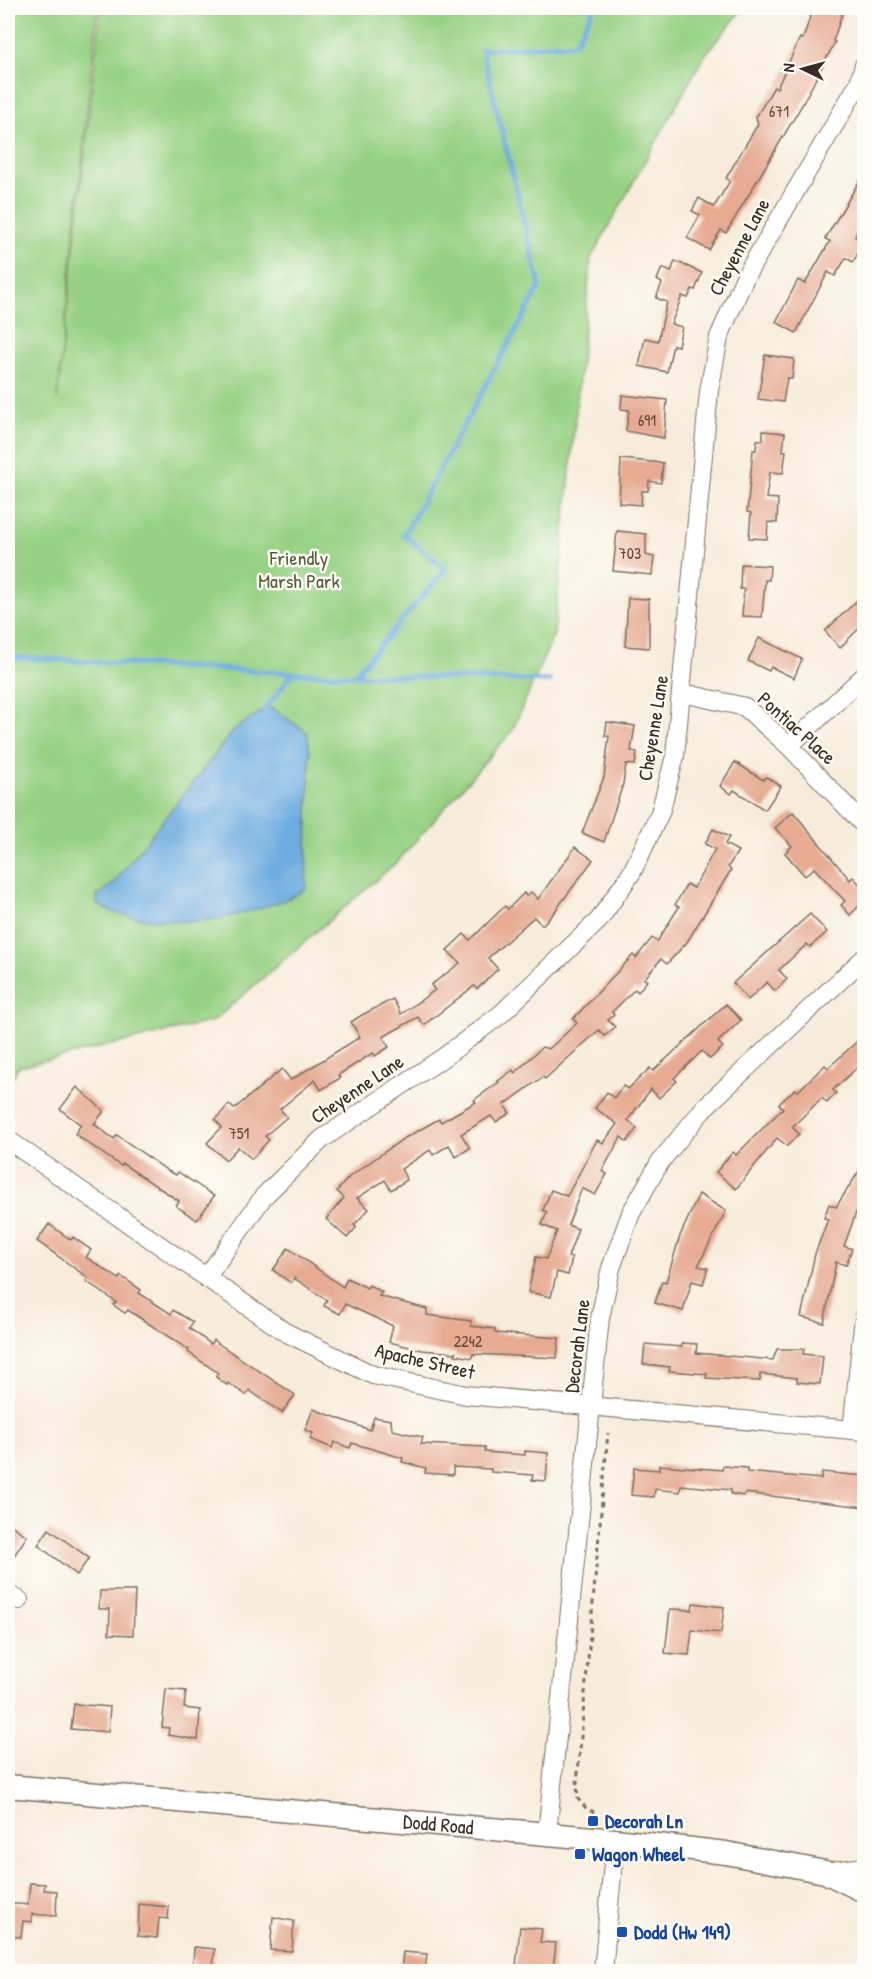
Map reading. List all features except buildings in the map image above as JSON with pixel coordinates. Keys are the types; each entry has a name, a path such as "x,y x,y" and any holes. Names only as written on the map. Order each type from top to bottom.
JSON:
{"main road":[{"name":"Dodd Road","path":"8,1786 615,1840 726,1853 825,1872 864,1891"}],"street":[{"name":"Cheyenne Lane","path":"206,1278 264,1196 322,1139 444,1057 501,1014 599,920 632,872 660,813 675,756 683,693 709,391 719,338 745,277 862,84 864,65"},
{"path":"789,746 864,676"},
{"name":"Pontiac Place","path":"683,693 745,707 789,746 864,825"},
{"name":"Decorah Lane","path":"547,1834 600,1318 610,1268 631,1213 660,1162 705,1107 864,958"},
{"name":"Apache Street","path":"8,1140 285,1332 373,1375 466,1395 858,1431"},
{"path":"858,1431 864,1317"},
{"path":"603,1971 615,1840"},
{"path":"825,1872 864,1867"}],"path":[{"path":"596,1813 578,1799 577,1783 608,1432"}],"green space":[{"name":"Friendly Marsh Park","path":"8,8 98,8 57,400 101,8 744,8 704,56 591,258 554,634 512,731 397,862 213,1021 18,1067 8,1087"}],"water":[{"path":"265,709 273,709 307,732 310,753 306,888 298,894 270,905 220,918 196,921 158,920 130,916 97,904 97,896 113,884 234,730"}],"waterway":[{"path":"356,673 446,569 404,535 540,286 482,50 575,43 594,8"},
{"path":"8,657 293,673 550,681"},
{"path":"264,710 293,673"}],"place":[{"name":"Decorah Ln","path":"593,1821"},
{"name":"Wagon Wheel","path":"580,1854"},
{"name":"Dodd (Hw 149)","path":"622,1932"}]}
